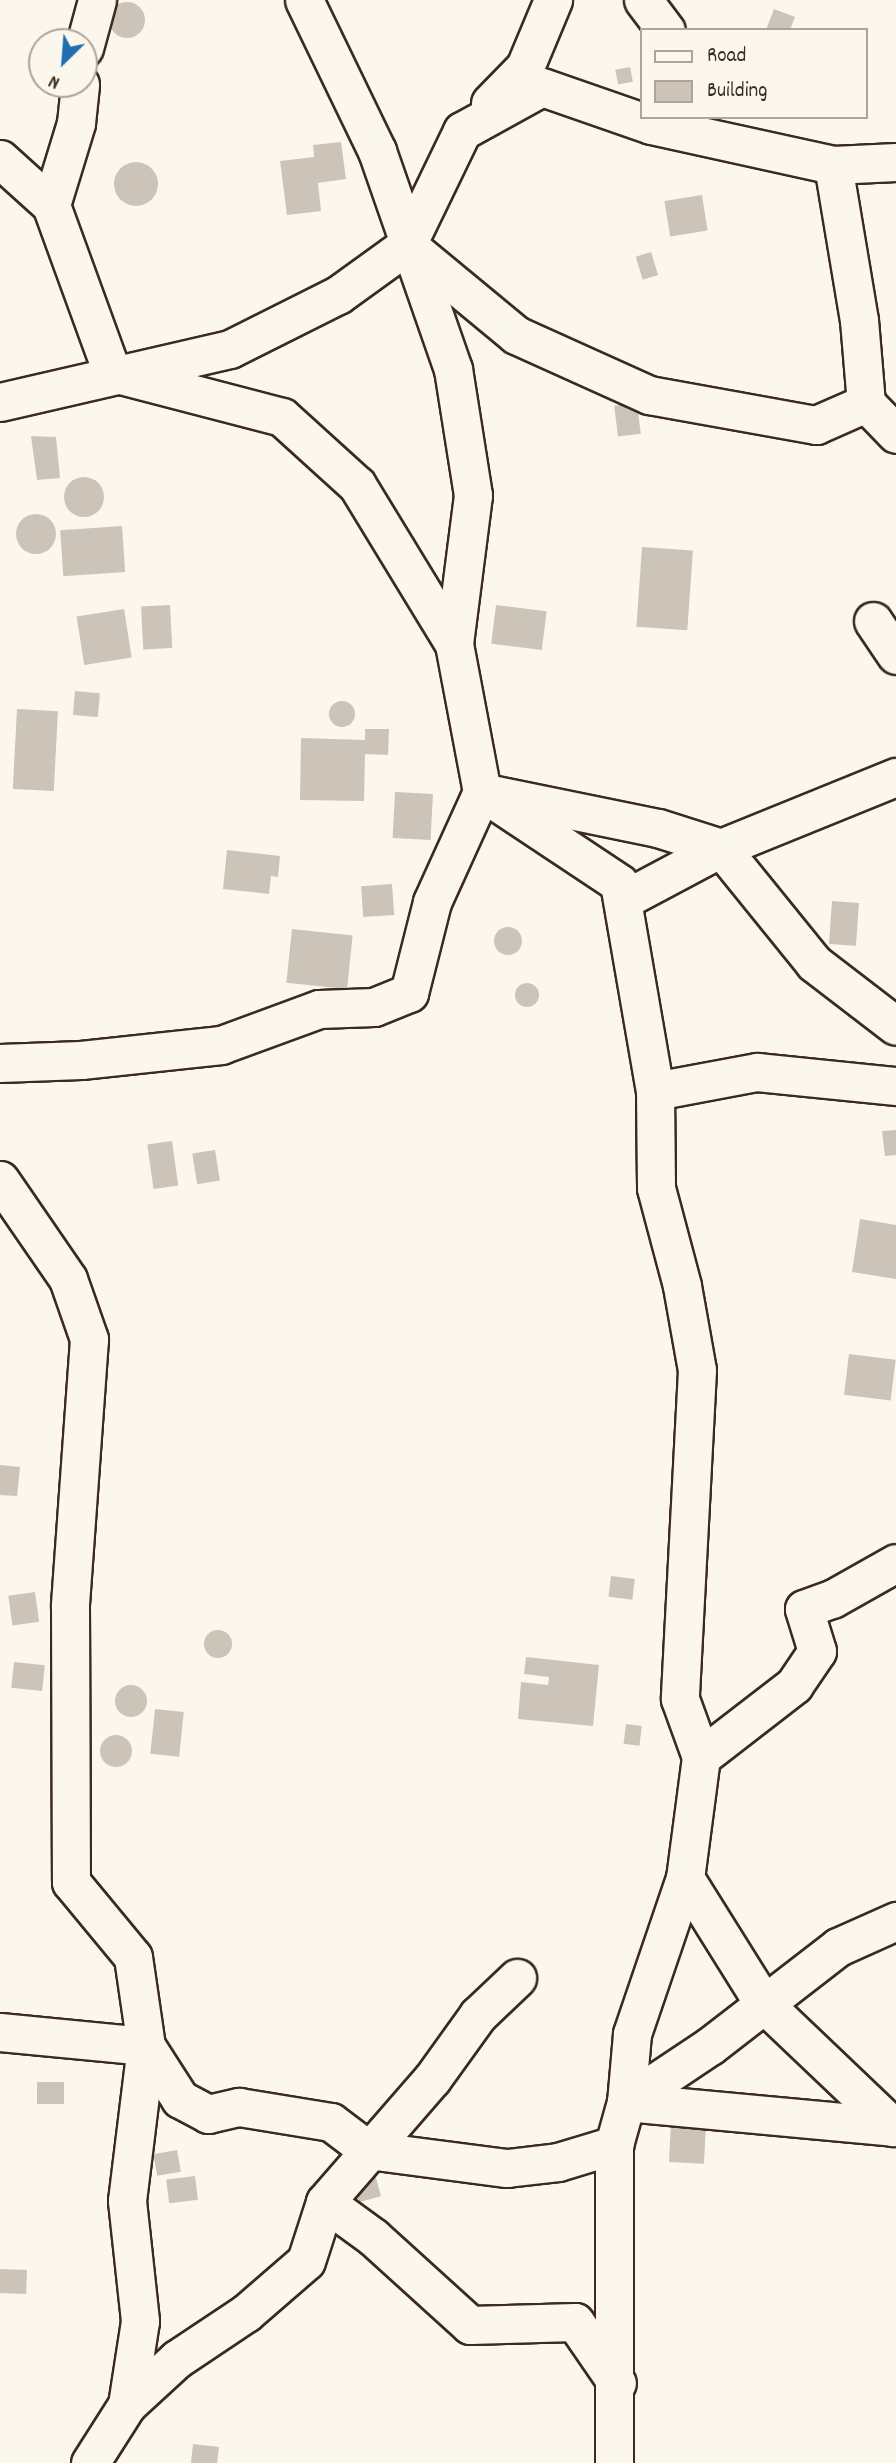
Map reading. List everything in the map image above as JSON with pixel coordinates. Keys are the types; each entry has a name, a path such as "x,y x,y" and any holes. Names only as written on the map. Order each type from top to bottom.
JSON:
{"street":[{"path":"89,28 97,0"},
{"path":"0,1063 81,1060 222,1045 318,1009 374,1007 409,993 432,902 482,792 454,644 473,495 453,369 407,245 377,151 304,0"},
{"path":"0,402 113,373 230,349 338,295 407,245 462,131 525,67 553,0"},
{"path":"643,0 664,28"},
{"path":"462,131 542,87 651,125 762,146 833,165 896,162"},
{"path":"51,205 76,123 79,98"},
{"path":"739,119 762,146"},
{"path":"0,159 51,205 113,373"},
{"path":"833,165 859,320 866,403 896,434"},
{"path":"407,245 516,335 649,395 816,425 866,403"},
{"path":"113,373 282,417 357,485 454,644"},
{"path":"873,621 896,655"},
{"path":"623,900 721,848 896,777"},
{"path":"482,792 658,828 721,848 814,963 896,1026"},
{"path":"482,792 619,883 655,1091 656,1188 682,1286 697,1370 680,1699 701,1757 685,1878 632,2034 626,2102 614,2145 617,2383 614,2463"},
{"path":"655,1091 757,1072 896,1086"},
{"path":"0,1180 68,1279 89,1339 70,1606 71,1882 133,1957 146,2046 127,2201 140,2321 127,2405"},
{"path":"701,1757 794,1685 817,1651 804,1609 896,1563"},
{"path":"685,1878 763,2003 895,2127"},
{"path":"626,2102 710,2046 838,1947 896,1922"},
{"path":"90,2463 127,2405 177,2360 246,2313 306,2261 326,2202 368,2150 432,2079 478,2015 517,1978"},
{"path":"0,2032 146,2046"},
{"path":"146,2046 180,2099 208,2114 239,2106 331,2122 368,2150 508,2168 558,2162 614,2145"},
{"path":"626,2102 895,2127"},
{"path":"326,2202 373,2238 470,2325 575,2322 617,2383"}],"building":[{"path":"127,2 140,7 145,20 140,33 127,38 114,33 109,20 114,7"},
{"path":"774,9 795,17 791,28 767,28"},
{"path":"630,67 633,82 618,85 615,70"},
{"path":"341,142 346,179 318,183 321,211 287,215 280,161 314,157 313,145"},
{"path":"136,162 151,169 158,184 151,199 136,206 121,199 114,184 121,169"},
{"path":"702,195 708,231 670,237 664,201"},
{"path":"651,252 658,275 643,280 636,257"},
{"path":"637,403 641,434 618,437 614,406"},
{"path":"31,436 56,437 60,478 37,480"},
{"path":"84,477 98,483 104,497 98,511 84,517 70,511 64,497 70,483"},
{"path":"36,514 44,515 50,520 55,526 55,542 50,548 44,553 36,554 28,553 22,548 17,542 16,534 17,526 22,520 28,515"},
{"path":"122,526 125,572 63,576 60,530"},
{"path":"642,547 693,551 687,630 636,627"},
{"path":"170,605 172,648 143,649 141,607"},
{"path":"496,605 547,611 542,650 491,644"},
{"path":"124,609 132,657 84,665 77,617"},
{"path":"75,691 100,693 98,717 73,715"},
{"path":"342,701 351,705 355,714 351,723 342,727 333,723 329,714 333,705"},
{"path":"17,709 58,711 54,791 13,789"},
{"path":"365,729 389,729 388,755 365,754 364,801 300,800 301,738 365,740"},
{"path":"395,792 433,794 431,840 393,838"},
{"path":"227,850 280,856 278,877 271,876 269,894 223,889"},
{"path":"392,884 394,915 363,917 361,886"},
{"path":"832,901 859,903 856,946 829,944"},
{"path":"508,927 518,931 522,941 518,951 508,955 498,951 494,941 498,931"},
{"path":"292,929 353,935 347,989 286,983"},
{"path":"527,983 538,990 539,995 532,1006 527,1007 516,1000 515,995 522,984"},
{"path":"896,1130 896,1155 885,1156 882,1131"},
{"path":"172,1141 178,1186 154,1189 147,1144"},
{"path":"215,1150 220,1181 197,1184 192,1154"},
{"path":"860,1219 896,1225 896,1279 852,1272"},
{"path":"849,1354 896,1360 891,1400 844,1395"},
{"path":"0,1465 20,1467 17,1496 0,1495"},
{"path":"611,1576 635,1579 632,1600 608,1597"},
{"path":"35,1592 39,1622 12,1625 8,1596"},
{"path":"218,1630 228,1634 232,1644 228,1654 218,1658 208,1654 204,1644 208,1634"},
{"path":"526,1657 599,1665 593,1726 518,1719 521,1682 548,1685 549,1677 524,1674"},
{"path":"14,1662 45,1665 42,1691 11,1688"},
{"path":"131,1685 142,1690 147,1701 142,1712 131,1717 120,1712 115,1701 120,1690"},
{"path":"155,1709 184,1712 179,1757 150,1754"},
{"path":"626,1724 642,1726 639,1746 624,1744"},
{"path":"116,1735 128,1739 132,1751 128,1763 116,1767 104,1763 100,1751 104,1739"},
{"path":"37,2082 64,2082 64,2104 37,2104"},
{"path":"671,2123 706,2125 704,2164 669,2162"},
{"path":"177,2150 181,2172 157,2176 153,2154"},
{"path":"375,2174 381,2196 359,2202 353,2180"},
{"path":"195,2176 198,2200 169,2203 166,2180"},
{"path":"0,2269 27,2270 26,2294 0,2293"},
{"path":"193,2444 219,2447 217,2463 191,2463"}]}
